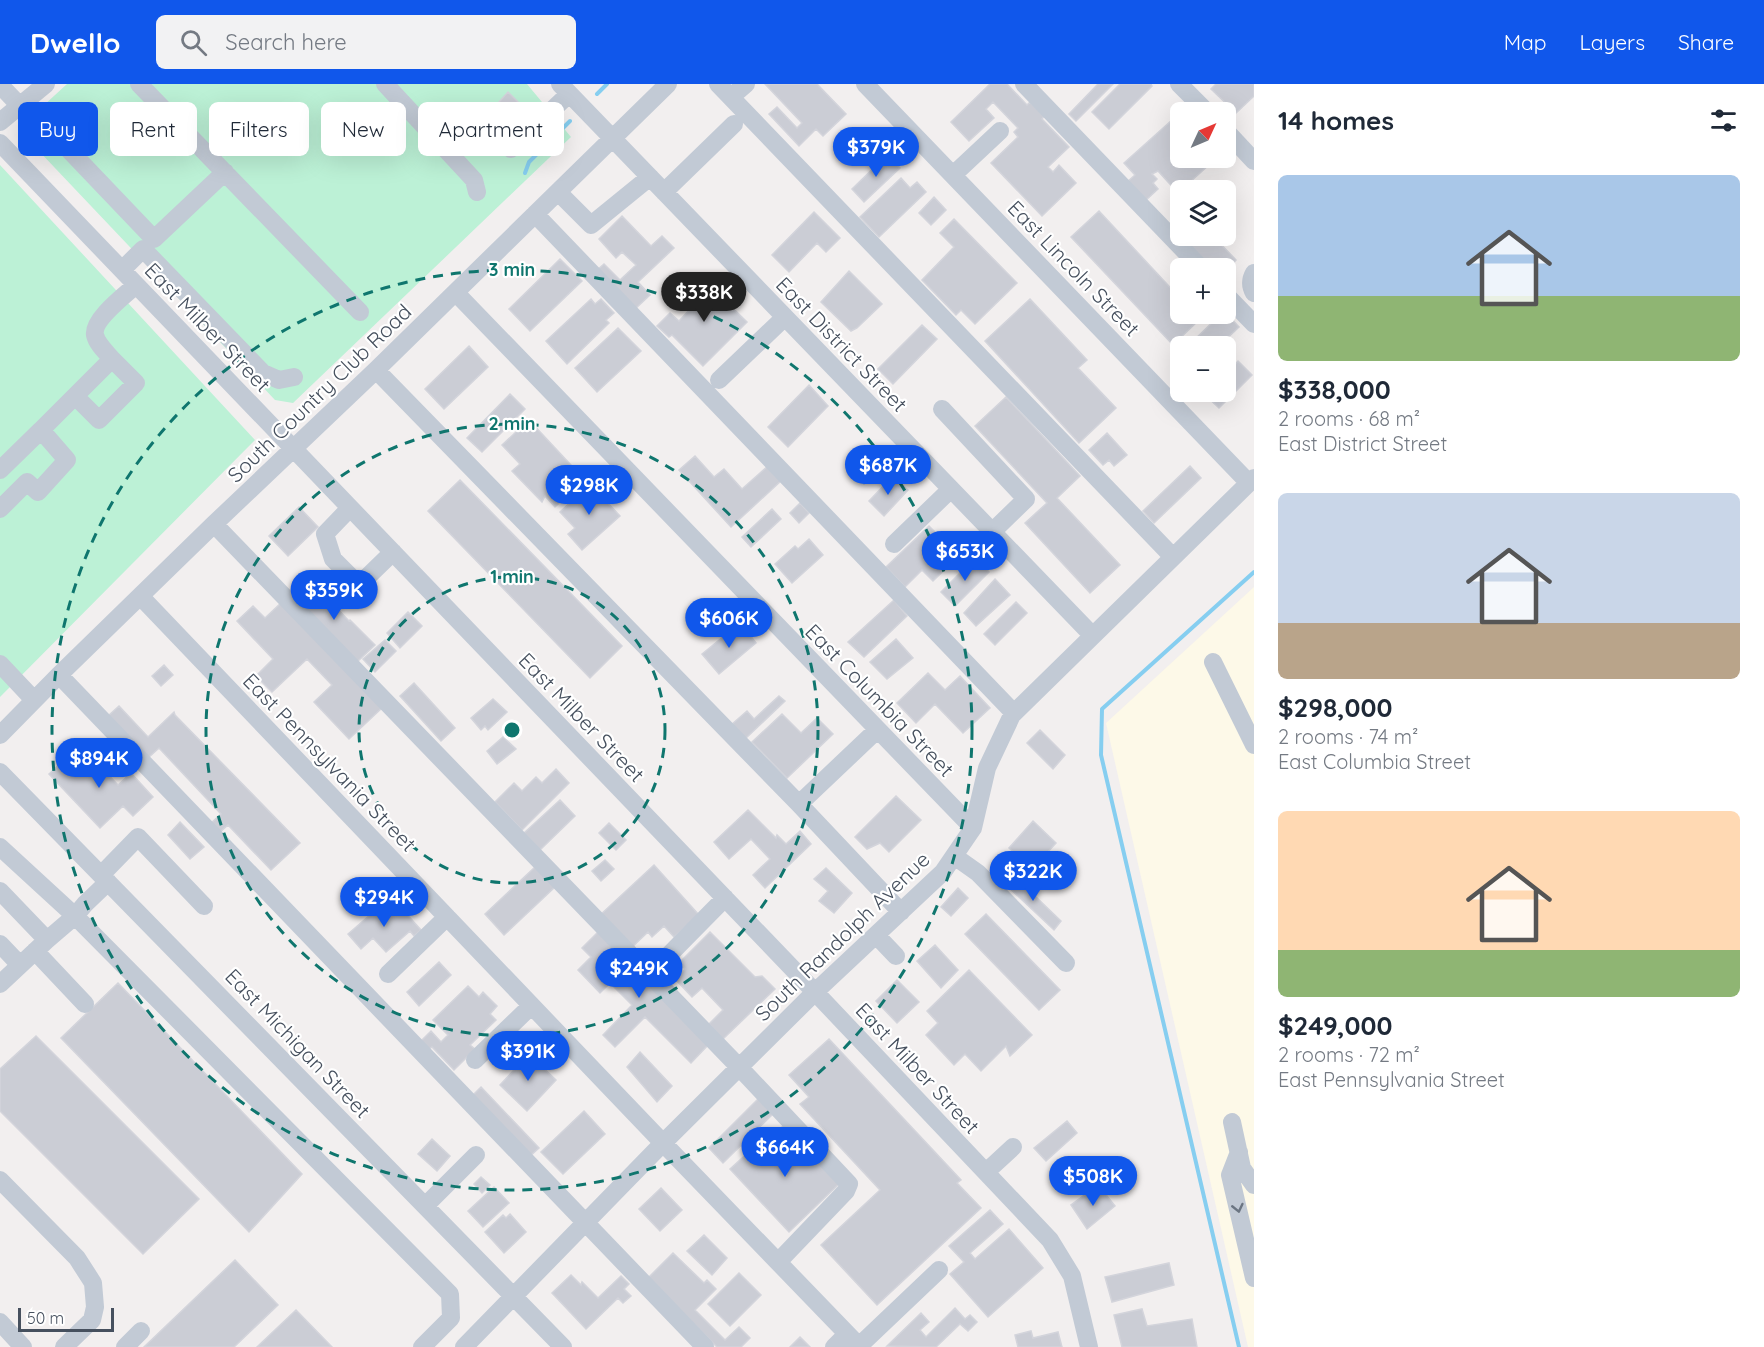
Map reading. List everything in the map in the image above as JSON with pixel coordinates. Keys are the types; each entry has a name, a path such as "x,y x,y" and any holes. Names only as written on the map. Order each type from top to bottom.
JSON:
{"street":[{"path":"25,102 46,84"},
{"path":"139,84 360,312"},
{"path":"385,84 474,180 477,192"},
{"name":"South Country Club Road","path":"0,735 668,84"},
{"path":"718,84 1173,557"},
{"path":"732,98 746,84"},
{"name":"East Lincoln Street","path":"866,84 1252,481"},
{"path":"1024,84 1190,258"},
{"path":"1179,84 1197,102"},
{"path":"0,86 18,104"},
{"path":"553,102 565,89"},
{"name":"East District Street","path":"565,89 1092,635"},
{"path":"0,122 18,108"},
{"path":"664,192 734,124"},
{"path":"953,175 1000,131"},
{"path":"1236,141 1254,160"},
{"name":"East Milber Street","path":"0,143 1050,1240 1071,1276 1089,1347"},
{"path":"75,156 154,239 225,172"},
{"path":"568,248 591,225 650,177"},
{"path":"558,192 591,225"},
{"path":"535,214 1014,713"},
{"path":"122,270 143,249 263,373 279,380 294,377"},
{"path":"1254,273 1251,280 1254,293"},
{"path":"75,396 99,420 136,383 98,342 95,329 99,320 136,285"},
{"name":"East Columbia Street","path":"456,292 973,828"},
{"path":"1236,305 1254,324"},
{"path":"719,380 785,317"},
{"path":"0,470 112,358"},
{"path":"376,369 901,912"},
{"path":"942,409 1026,499 992,532"},
{"path":"18,453 27,482 38,492 68,460 41,430"},
{"name":"South Randolph Avenue","path":"464,1347 739,1067 943,872 973,828 987,768 1014,713 1252,481"},
{"path":"0,509 27,482"},
{"path":"894,544 951,489"},
{"path":"350,508 325,534 333,559 359,585 393,552"},
{"path":"214,524 739,1067 849,1184 846,1191 778,1262"},
{"name":"East Pennsylvania Street","path":"141,597 531,1006 856,1342"},
{"path":"1213,662 1254,745"},
{"path":"0,664 34,700"},
{"path":"59,675 705,1347"},
{"path":"799,804 877,730"},
{"name":"East Michigan Street","path":"0,772 563,1347"},
{"path":"0,984 75,916 138,837 204,906"},
{"path":"0,847 75,916 450,1294 451,1318 422,1347"},
{"path":"954,856 978,873 1066,963"},
{"path":"0,891 85,1004"},
{"path":"658,966 725,898"},
{"path":"388,974 447,917"},
{"path":"876,935 896,956"},
{"path":"0,944 20,965"},
{"path":"475,1060 531,1006"},
{"path":"1232,1122 1242,1168 1254,1185"},
{"path":"986,1172 1013,1147"},
{"path":"1239,1152 1230,1175 1254,1278"},
{"path":"425,1206 476,1155"},
{"path":"0,1180 77,1258 93,1283 95,1307 92,1320 64,1347"},
{"path":"834,1347 856,1342 939,1270"},
{"path":"0,1322 23,1347"},
{"path":"125,1347 141,1331"}],"shaded area":[{"path":"1254,587 1254,1347 1248,1347 1106,723"}],"green space":[{"path":"67,84 527,84 542,102 418,102 418,156 551,156 293,403 275,400 44,156 98,156 98,102 47,102"},
{"path":"564,129 571,137 564,144"},
{"path":"0,165 255,440 0,697"}],"building":[{"path":"765,84 817,84 846,114 823,136 816,129 799,146 769,114 777,107 797,128 802,123"},
{"path":"990,84 1007,84 1027,105 1030,102 1044,116 1042,119 1069,147 1048,167 1053,172 1059,165 1076,183 1042,216 991,163 1018,137 1014,132 1018,128 993,102 986,109 994,118 969,141 951,122"},
{"path":"1098,84 1113,84 1076,121 1069,114"},
{"path":"1120,84 1151,84 1152,86 1109,129 1092,112"},
{"path":"1216,84 1254,84 1254,96 1236,113 1236,102 1225,102 1211,89"},
{"path":"508,92 518,102 499,102"},
{"path":"1170,122 1170,168 1206,168 1192,180 1170,180 1170,184 1158,171 1152,174 1157,179 1153,183 1158,189 1144,202 1127,182 1135,175 1124,163"},
{"path":"887,155 900,168 864,202 852,189"},
{"path":"901,178 910,188 917,182 926,192 879,237 860,217"},
{"path":"934,197 946,210 931,225 919,213"},
{"path":"1099,211 1170,287 1170,324 1195,324 1182,336 1170,336 1170,342 1071,237"},
{"path":"814,212 840,238 826,252 817,243 789,272 772,255"},
{"path":"622,216 651,246 662,236 674,248 638,282 650,295 634,310 596,271 604,264 620,280 636,265 622,252 616,258 599,239"},
{"path":"954,219 1017,283 975,324 961,310 956,315 922,280 954,247 940,233"},
{"path":"1185,246 1223,246 1234,258 1197,258"},
{"path":"560,259 582,281 530,331 509,309"},
{"path":"849,271 882,304 851,331 821,302"},
{"path":"701,277 747,322 703,366 672,335 669,337 657,326 670,313 679,321 694,305 683,295"},
{"path":"591,299 595,304 601,299 614,313 606,320 609,323 567,364 546,341"},
{"path":"1030,299 1087,360 1078,368 1116,408 1079,443 985,341"},
{"path":"1211,324 1236,324 1239,327 1230,336 1198,336"},
{"path":"922,325 937,339 893,384 878,369"},
{"path":"618,328 641,351 597,392 575,368"},
{"path":"469,346 488,367 444,409 425,389"},
{"path":"1238,361 1252,375 1236,391 1236,363"},
{"path":"809,385 828,406 788,447 768,427"},
{"path":"510,394 525,409 482,452 467,438"},
{"path":"1006,397 1080,476 1057,498 1120,565 1090,593 1025,523 1047,503 975,426"},
{"path":"1213,402 1225,402 1219,408"},
{"path":"529,420 584,479 555,507 545,496 542,502 512,471 520,464 502,445"},
{"path":"1107,433 1127,455 1114,466 1109,460 1103,465 1089,450"},
{"path":"869,451 884,465 864,484 851,471"},
{"path":"695,456 714,477 724,469 742,489 769,465 782,480 731,527 679,470"},
{"path":"1190,466 1201,478 1154,523 1143,511"},
{"path":"893,476 908,490 884,516 869,501"},
{"path":"460,480 622,646 590,678 428,511"},
{"path":"590,484 620,516 582,550 568,534 575,528 560,512"},
{"path":"800,503 809,513 799,523 790,513"},
{"path":"299,507 318,527 288,556 269,536"},
{"path":"772,509 781,519 751,547 742,537"},
{"path":"929,526 947,544 955,537 966,549 933,581 922,570 905,587 886,567"},
{"path":"809,539 823,555 792,583 775,564 795,546 798,549"},
{"path":"975,558 989,572 955,606 941,592"},
{"path":"995,579 1010,595 976,626 964,613"},
{"path":"310,580 375,645 357,662 293,596"},
{"path":"894,600 907,616 864,657 848,642"},
{"path":"283,601 383,707 349,739 314,702 332,685 307,659 272,692 256,676 273,659 237,621 253,606 265,618"},
{"path":"1016,602 1027,613 995,645 984,634"},
{"path":"408,612 422,626 400,648 387,633"},
{"path":"740,623 756,643 719,674 702,654"},
{"path":"896,639 913,658 887,679 870,662"},
{"path":"385,640 396,651 375,672 363,659"},
{"path":"164,665 173,675 161,686 152,676"},
{"path":"928,673 945,690 960,676 990,708 963,733 935,704 916,723 897,703"},
{"path":"414,683 455,728 441,741 400,696"},
{"path":"779,696 785,701 745,739 731,725 747,711 754,719"},
{"path":"493,699 507,712 488,730 485,726 481,730 471,718"},
{"path":"119,706 148,737 174,712 300,843 271,870 228,825 219,833 210,824 221,814 159,748 148,758 108,716"},
{"path":"782,714 801,733 817,718 833,734 787,778 752,742"},
{"path":"1040,730 1065,755 1053,769 1027,743"},
{"path":"503,737 516,749 497,764 487,751"},
{"path":"75,750 84,760 89,755 118,785 131,773 153,797 133,816 123,806 100,828 49,774"},
{"path":"556,769 569,783 522,830 495,802 514,783 522,791 536,777 542,783"},
{"path":"896,796 921,820 889,852 880,843 867,849 855,837"},
{"path":"560,800 575,816 540,850 524,833"},
{"path":"748,810 776,838 777,835 786,844 800,831 811,844 765,888 753,875 770,859 751,839 729,859 714,842"},
{"path":"1033,821 1056,843 1032,869 1009,848"},
{"path":"180,822 204,847 190,859 168,835"},
{"path":"609,823 626,840 616,850 599,833"},
{"path":"605,860 614,869 601,881 592,871"},
{"path":"654,865 699,915 674,937 664,926 652,937 648,932 629,950 598,917"},
{"path":"535,867 555,887 504,935 485,914"},
{"path":"826,868 852,893 834,913 819,901 828,891 814,879"},
{"path":"1013,875 1061,921 1054,930 1005,884"},
{"path":"958,888 968,898 951,916 941,907"},
{"path":"385,902 397,915 403,910 421,930 414,936 410,931 386,952 373,938 361,949 348,934"},
{"path":"986,914 1060,990 1039,1010 965,934"},
{"path":"600,930 711,1042 691,1063 645,1017 615,1047 603,1035 632,1005 610,983 600,993 578,970 591,957 582,948"},
{"path":"710,932 755,977 762,976 775,989 723,1039 709,1024 723,1010 702,988 692,997 675,979 685,969 679,963"},
{"path":"935,945 958,970 941,988 917,961"},
{"path":"439,962 451,975 419,1006 407,992"},
{"path":"969,970 1032,1035 1010,1056 1006,1046 981,1071 965,1054 954,1065 926,1035 938,1023 927,1011"},
{"path":"897,980 919,1002 897,1023 876,1001"},
{"path":"118,983 302,1174 249,1232 61,1038"},
{"path":"468,986 479,997 483,992 497,1006 490,1014 496,1020 470,1045 475,1049 454,1070 432,1047 429,1049 421,1041 431,1031 441,1042 448,1035 433,1020"},
{"path":"36,1036 199,1199 143,1254 0,1111 0,1069"},
{"path":"829,1039 961,1180 957,1183 981,1208 877,1305 821,1245 880,1190 800,1104 809,1097 789,1075"},
{"path":"640,1052 672,1086 657,1102 627,1067"},
{"path":"529,1054 556,1080 527,1111 500,1085"},
{"path":"481,1087 539,1148 529,1157 472,1096"},
{"path":"759,1098 774,1113 723,1163 709,1148"},
{"path":"584,1111 605,1134 563,1174 541,1152"},
{"path":"1067,1121 1077,1133 1046,1161 1034,1148"},
{"path":"783,1126 840,1183 789,1232 730,1169 752,1149 755,1152"},
{"path":"432,1139 450,1156 437,1171 418,1154"},
{"path":"1080,1160 1084,1164 1079,1169 1087,1177 1081,1182 1070,1170"},
{"path":"481,1177 490,1185 482,1193 474,1184"},
{"path":"1098,1185 1115,1206 1087,1229 1071,1205"},
{"path":"494,1187 509,1203 483,1227 468,1211"},
{"path":"661,1188 682,1210 660,1231 639,1209"},
{"path":"990,1210 1003,1224 970,1253 975,1259 1009,1229 1043,1268 988,1317 950,1274 964,1262 949,1246"},
{"path":"510,1214 526,1232 504,1253 485,1232 503,1215 506,1218"},
{"path":"704,1235 727,1258 712,1275 687,1251"},
{"path":"673,1253 704,1283 707,1280 716,1289 695,1310 725,1340 739,1327 750,1338 741,1347 717,1347 648,1278"},
{"path":"235,1260 278,1305 234,1347 144,1347"},
{"path":"1169,1263 1174,1285 1112,1302 1105,1277"},
{"path":"739,1273 761,1295 730,1326 708,1304"},
{"path":"571,1275 581,1285 582,1282 598,1298 621,1276 629,1284 624,1289 631,1296 623,1303 618,1298 586,1329 552,1293"},
{"path":"955,1308 965,1319 970,1315 977,1322 968,1331 960,1324 936,1347 887,1346 921,1313 929,1322 920,1330 926,1337"},
{"path":"1142,1309 1147,1326 1192,1319 1197,1347 1122,1347 1114,1315"},
{"path":"296,1310 332,1347 257,1347"},
{"path":"1031,1331 1033,1338 1058,1332 1062,1347 1018,1347 1015,1335"},
{"path":"800,1337 810,1347 790,1347"}],"waterway":[{"path":"597,94 607,84"},
{"path":"525,173 529,162 570,121"},
{"path":"1239,1347 1101,755 1102,709 1254,572"}]}
